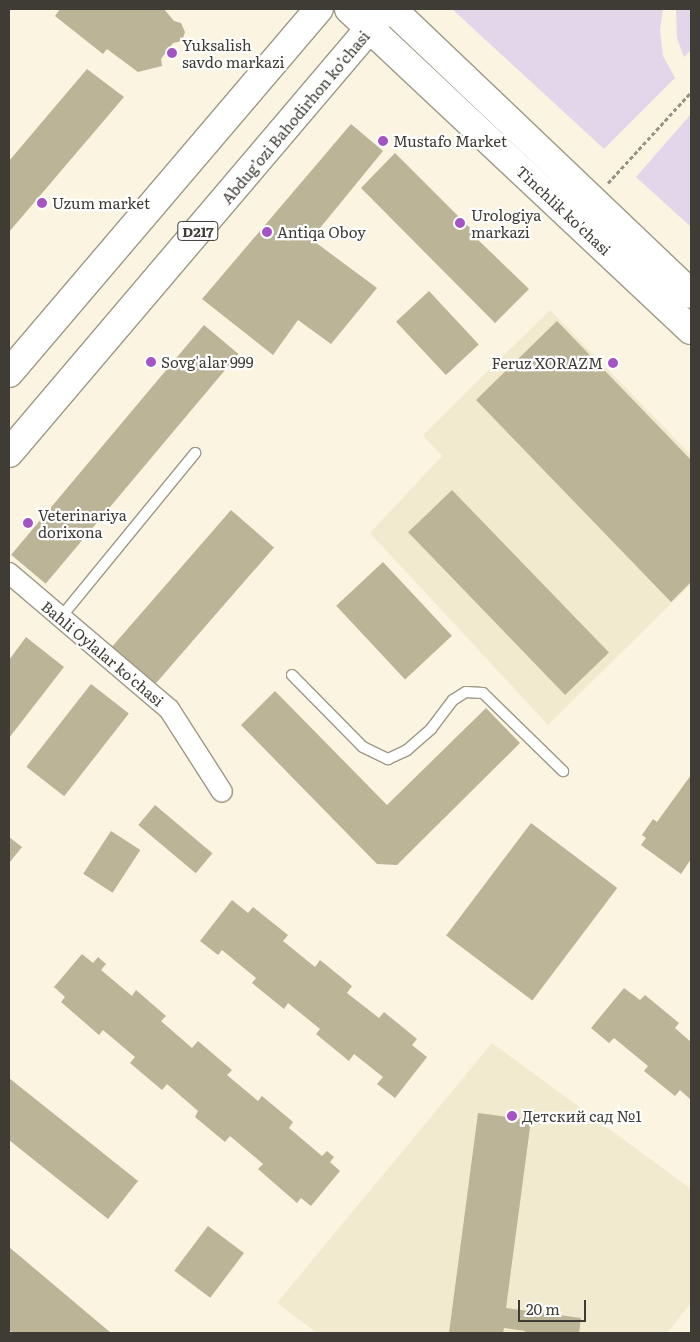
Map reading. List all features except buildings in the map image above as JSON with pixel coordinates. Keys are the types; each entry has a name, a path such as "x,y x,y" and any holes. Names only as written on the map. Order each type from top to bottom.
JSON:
{"main road":[{"path":"9,373 319,9"},
{"name":"Tinchlik ko'chasi","path":"349,9 378,19 691,330"},
{"name":"Tinchlik ko'chasi","path":"392,9 691,294"},
{"name":"Abdug’ozi Bahodirhon ko’chasi","path":"9,452 378,19"}],"street":[{"name":"Bahli Oylalar ko'chasi","path":"9,573 169,709 222,792"}],"lane":[{"path":"61,617 195,453"},
{"path":"292,676 363,746 388,759 407,750 431,728 453,700 466,692 483,693 563,771"}],"path":[{"path":"593,200 691,92"}],"shaded area":[{"path":"452,9 663,9 660,30 663,56 675,78 604,149"},
{"path":"676,9 691,9 691,50 684,57 677,38"},
{"path":"691,114 691,227 636,177"},
{"path":"550,310 691,455 691,584 548,725 370,533 442,456 423,435"},
{"name":"Детский сад №1","path":"492,1043 691,1189 691,1303 667,1333 317,1333 277,1303"}],"place":[{"name":"Yuksalish savdo markazi","path":"172,53"},
{"name":"Mustafo Market","path":"383,141"},
{"name":"Uzum market","path":"42,203"},
{"name":"Urologiya markazi","path":"460,223"},
{"name":"Antiqa Oboy","path":"267,232"},
{"name":"Sovg'alar 999","path":"151,362"},
{"name":"Feruz XORAZM","path":"613,363"},
{"name":"Veterinariya dorixona","path":"28,523"},
{"name":"Детский сад №1","path":"512,1116"}]}
